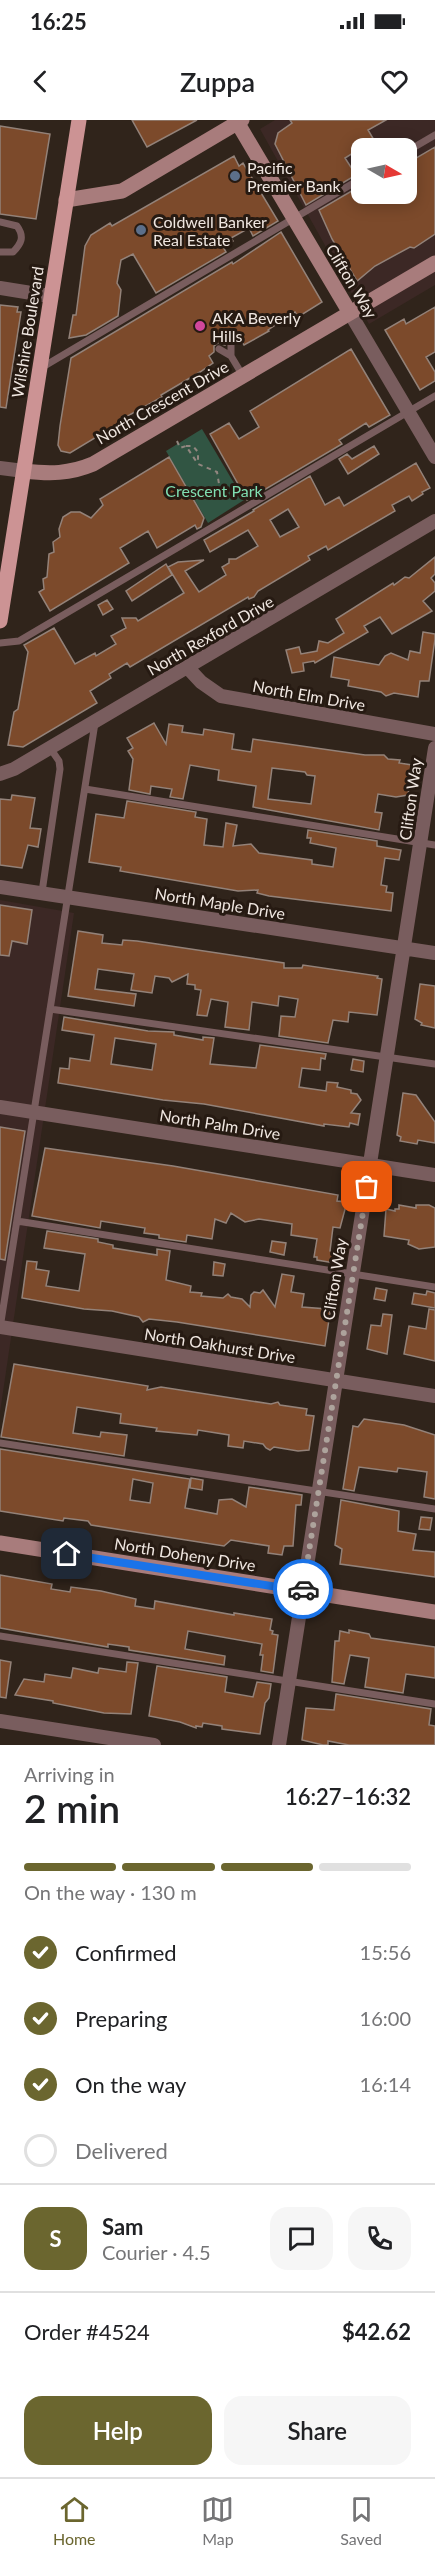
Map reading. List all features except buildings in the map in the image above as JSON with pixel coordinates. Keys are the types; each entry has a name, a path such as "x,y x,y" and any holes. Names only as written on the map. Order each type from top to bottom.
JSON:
{"main road":[{"name":"Wilshire Boulevard","path":"0,621 5,559 24,471 38,370 79,120"}],"street":[{"path":"66,200 123,191 240,121"},
{"name":"Clifton Way","path":"240,121 294,218 435,457"},
{"name":"North Crescent Drive","path":"24,471 53,474 75,472 93,464 435,263"},
{"path":"0,288 50,296"},
{"path":"0,468 24,471"},
{"name":"North Rexford Drive","path":"0,774 14,769 433,524"},
{"name":"North Elm Drive","path":"188,668 201,682 222,696 435,734"},
{"name":"Clifton Way","path":"279,1745 405,948 428,844 435,748"},
{"name":"North Maple Drive","path":"0,887 435,953"},
{"name":"North Palm Drive","path":"0,1107 435,1175"},
{"name":"North Oakhurst Drive","path":"0,1328 435,1396"},
{"name":"North Doheny Drive","path":"0,1543 435,1612"},
{"path":"0,1720 154,1745"}],"lane":[{"path":"417,146 435,135"},
{"path":"38,370 351,184"},
{"path":"0,222 17,226 22,232 22,240 13,252 0,252"},
{"path":"231,342 231,356"},
{"path":"219,349 231,356 243,376"},
{"path":"0,643 20,642 435,396"},
{"path":"0,1328 95,721"},
{"path":"42,892 60,769 59,761 50,748"},
{"path":"85,789 428,844"},
{"path":"50,1009 435,1064"},
{"path":"17,1221 435,1287"},
{"path":"0,1443 435,1509"},
{"path":"0,1636 435,1704"}],"path":[{"path":"177,441 180,448 193,446 198,452 198,464"},
{"path":"186,446 198,464 217,472 220,490"}],"shaded area":[{"path":"275,120 435,120 435,285 369,324 260,129"},
{"path":"0,900 74,913 0,1412"}],"green space":[{"name":"Crescent Park","path":"202,429 244,500 208,523 166,451"}],"way so far":[{"path":"303,1589 367,1187"}],"place":[{"name":"Pacific Premier Bank","path":"235,176"},
{"name":"Coldwell Banker Real Estate","path":"141,230"},
{"name":"AKA Beverly Hills","path":"200,326"}],"route":[{"path":"67,1554 303,1591 303,1589"}]}
